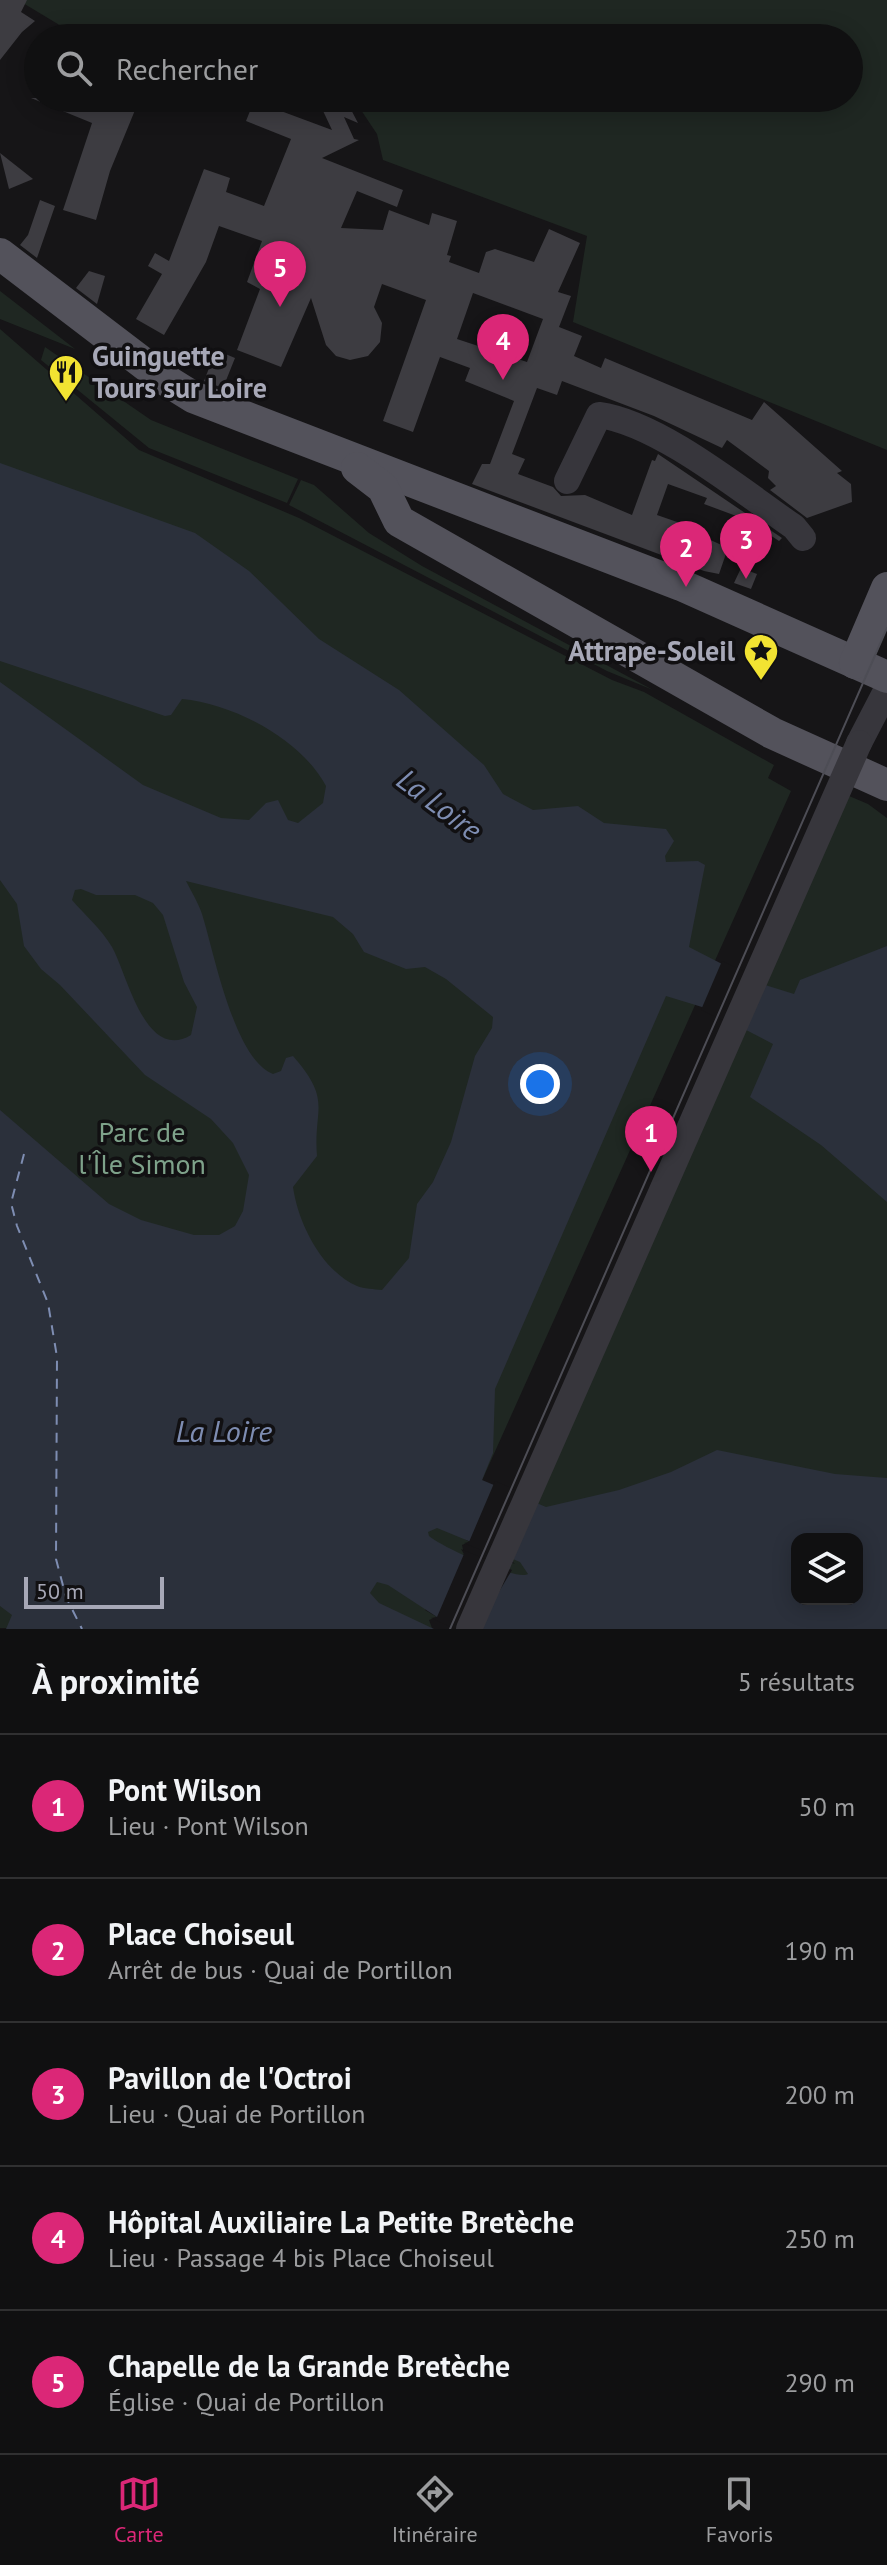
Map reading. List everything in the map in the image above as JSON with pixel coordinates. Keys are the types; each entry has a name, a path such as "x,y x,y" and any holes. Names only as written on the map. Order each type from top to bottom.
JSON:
{"main road":[{"path":"0,254 177,388 345,458 681,585 887,677"},
{"path":"345,458 383,488 399,521 772,733 887,785"},
{"path":"393,476 408,517 426,535"},
{"path":"855,663 887,588"}],"street":[{"path":"567,481 599,415 616,417 683,451 794,527 803,538"},
{"path":"469,1629 859,743 887,689"}],"green space":[{"path":"18,0 887,0 887,450 573,322 587,236 383,160 377,134 362,112 863,112 863,24 58,24"},
{"path":"0,291 75,349 0,319"},
{"name":"La Loire","path":"0,329 139,450 299,518 612,680 644,692 774,765 768,778 791,791 458,1534 469,1542 462,1545 464,1554 425,1610 437,1617 429,1620 432,1628 0,1628"},
{"path":"45,347 151,420 298,479 287,503 149,448 41,360"},
{"path":"301,480 314,485 369,533 422,566 653,690 607,671 289,505"},
{"path":"842,793 868,804 887,818 887,1629 460,1629"}],"water":[{"name":"La Loire","path":"0,463 195,533 249,571 319,639 399,690 484,765 503,794 533,810 578,806 604,823 666,829 674,841 665,856 666,862 698,861 705,865 689,947 759,983 794,994 800,980 887,946 887,1202 821,1145 750,1097 773,1044 702,1007 666,996 495,1389 493,1453 482,1480 546,1507 619,1490 671,1472 717,1450 835,1474 887,1478 887,1629 466,1629 437,1617 388,1585 377,1582 370,1593 379,1603 434,1629 6,1629 12,1615 0,1606 0,1110 109,1204 141,1220 194,1235 219,1235 235,1226 243,1211 249,1175 233,1143 211,1119 145,1075 41,969 24,946 17,904 0,880 0,682 143,785 221,818 249,820 266,803 278,800 288,820 298,823 323,803 326,786 300,753 244,716 182,699 171,715 165,716 0,661","holes":["186,881 333,917 353,934 364,952 406,969 425,967 446,979 493,1017 492,1028 475,1056 451,1142 433,1182 417,1204 409,1258 382,1290 360,1287 344,1279 323,1258 306,1230 293,1187 317,1156 317,1095 293,1056 286,1058 281,1071 273,1074 259,1064 247,1048 227,1003 202,914","75,890 96,895 135,895 153,903 163,915 184,982 197,1007 191,1035 175,1040 161,1037 150,1026 131,994 112,947 72,900","437,1528 520,1562 528,1574 509,1573 463,1555 429,1536 428,1532"]}],"pier":[{"path":"722,961 761,979 740,1028 701,1010"},
{"path":"495,1481 534,1498 512,1561 515,1564 464,1543 469,1542"},
{"path":"461,1549 512,1570 477,1629 455,1629 431,1618 437,1617 464,1554"}],"building":[{"path":"0,0 27,0 21,12 35,21 24,24 24,30 0,60"},
{"path":"65,112 134,112 110,171 96,220 63,210 92,123"},
{"path":"250,112 284,112 332,130 324,112 352,112 358,123 344,117 354,139 359,140 322,158 403,190 397,207 357,191 341,228 383,230 389,210 429,225 432,213 457,221 447,255 451,256 449,262 479,273 486,252 495,249 534,262 549,229 580,243 558,292 571,296 559,327 582,336 574,356 601,368 605,358 752,420 764,402 842,471 837,473 851,484 852,502 807,518 770,490 776,486 768,478 769,471 727,440 722,448 654,416 562,381 557,395 537,388 512,454 525,459 518,474 553,487 561,496 585,495 632,515 652,460 655,461 658,454 782,538 779,541 747,520 704,504 707,498 668,484 657,515 706,532 704,537 728,548 719,574 472,484 482,464 490,464 514,401 465,381 470,368 440,357 413,432 383,421 426,300 382,284 374,307 382,323 380,342 368,356 350,360 336,356 326,345 311,298 281,367 237,350 260,289 247,282 262,241 219,226 206,262 164,335 136,319 162,274 148,266 155,253 169,261 204,169 230,178 226,192 264,206 291,139 246,121","holes":["473,293 543,319 527,362 457,339"]},
{"path":"0,153 33,179 9,189"},
{"path":"40,200 55,206 37,258 20,245 28,235"},
{"path":"89,271 105,276 97,304 76,288"},
{"path":"216,350 235,358 223,388 204,381"},
{"path":"741,568 757,574 751,589 734,583"}],"ferry route":[{"path":"24,1154 11,1203 48,1303 57,1357 56,1559 66,1597 82,1629"}],"tram line":[{"path":"450,1629 887,628"}],"place":[{"name":"Chapelle de la Grande Bretèche","path":"280,307"},
{"name":"Hôpital Auxiliaire La Petite Bretèche","path":"503,380"},
{"name":"Guinguette Tours sur Loire","path":"66,403"},
{"name":"Pavillon de l'Octroi","path":"746,579"},
{"name":"Place Choiseul","path":"686,587"},
{"name":"Attrape-Soleil","path":"761,682"},
{"name":"Pont Wilson","path":"651,1172"}],"park label":[{"name":"Parc de l'Île Simon","path":"142,1148"}]}
